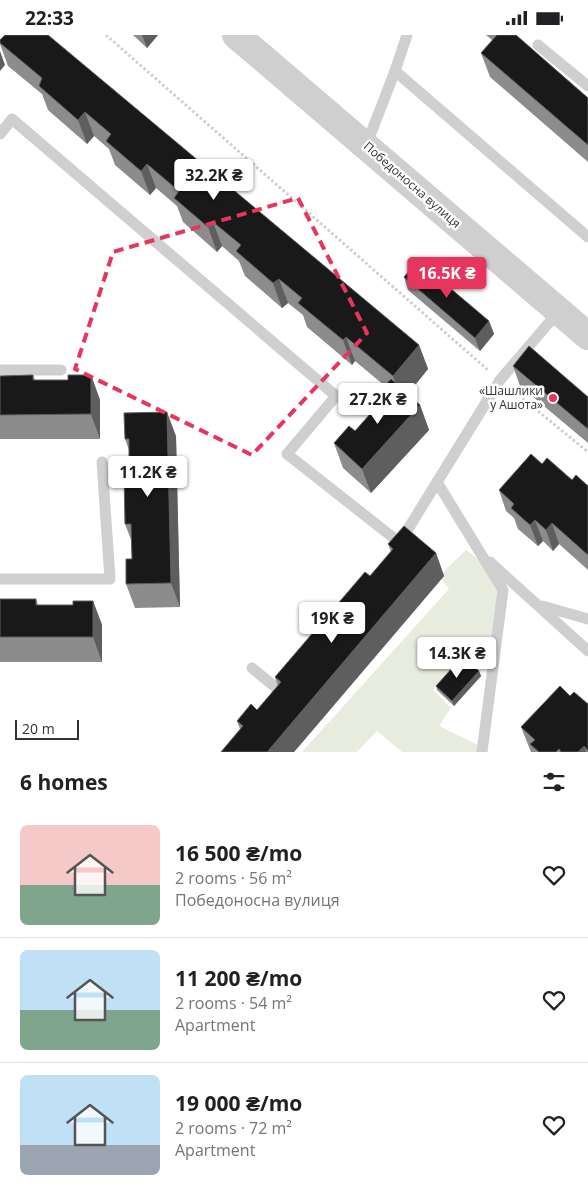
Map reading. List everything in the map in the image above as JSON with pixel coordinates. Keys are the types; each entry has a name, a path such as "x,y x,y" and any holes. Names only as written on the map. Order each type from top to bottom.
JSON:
{"street":[{"name":"Победоносна вулиця","path":"236,35 588,336"}],"lane":[{"path":"366,146 407,35"},
{"path":"538,45 588,86"},
{"path":"395,71 588,237"},
{"path":"0,134 12,119 336,396 287,454 397,546 500,380 559,311"},
{"path":"0,370 61,370"},
{"path":"0,579 110,579 102,462"},
{"path":"437,482 503,590 482,752"},
{"path":"480,552 588,651"},
{"path":"537,605 588,619"},
{"path":"252,668 279,691 291,676"}],"path":[{"path":"106,35 500,380 588,452"}],"highlighted area":[{"path":"298,198 367,333 252,455 75,369 113,252"}],"shaded area":[{"path":"466,550 481,561 500,590 491,650 466,652 433,690 451,708 439,726 478,745 478,752 402,752 377,731 357,752 302,752 449,589 439,576"}],"building":[{"path":"5,35 48,35 419,345 393,376 346,337 343,340 298,303 302,298 279,279 273,283 236,251 241,245 213,222 208,227 174,198 179,191 147,164 141,171 106,141 111,134 85,112 78,120 39,86 42,78 0,43 0,40"},
{"path":"497,35 516,35 588,98 588,145 481,53"},
{"path":"418,261 489,321 475,338 404,277"},
{"path":"529,346 588,397 588,429 513,366"},
{"path":"33,375 33,380 68,380 68,375 91,375 91,414 0,415 0,376"},
{"path":"391,379 420,405 362,469 334,443 349,426 355,431 379,404 373,399"},
{"path":"167,412 171,583 126,584 126,559 132,559 131,524 125,524 124,475 129,475 129,439 125,439 124,413"},
{"path":"531,454 542,464 547,458 572,480 576,475 588,486 588,555 552,523 546,530 535,520 530,525 511,508 514,504 499,490"},
{"path":"404,526 436,553 269,752 221,752 243,726 237,721 251,704 257,710 281,682 275,677 365,572 370,576 393,549 388,544"},
{"path":"0,599 36,599 36,605 73,605 73,601 93,601 93,637 0,637"},
{"path":"462,657 479,671 452,701 436,686"},
{"path":"560,686 570,696 574,692 588,704 588,751 584,746 578,752 561,752 559,749 556,752 539,752 530,744 535,740 521,727"}],"place":[{"name":"«Шашлики у Ашота»","path":"553,398"}]}
